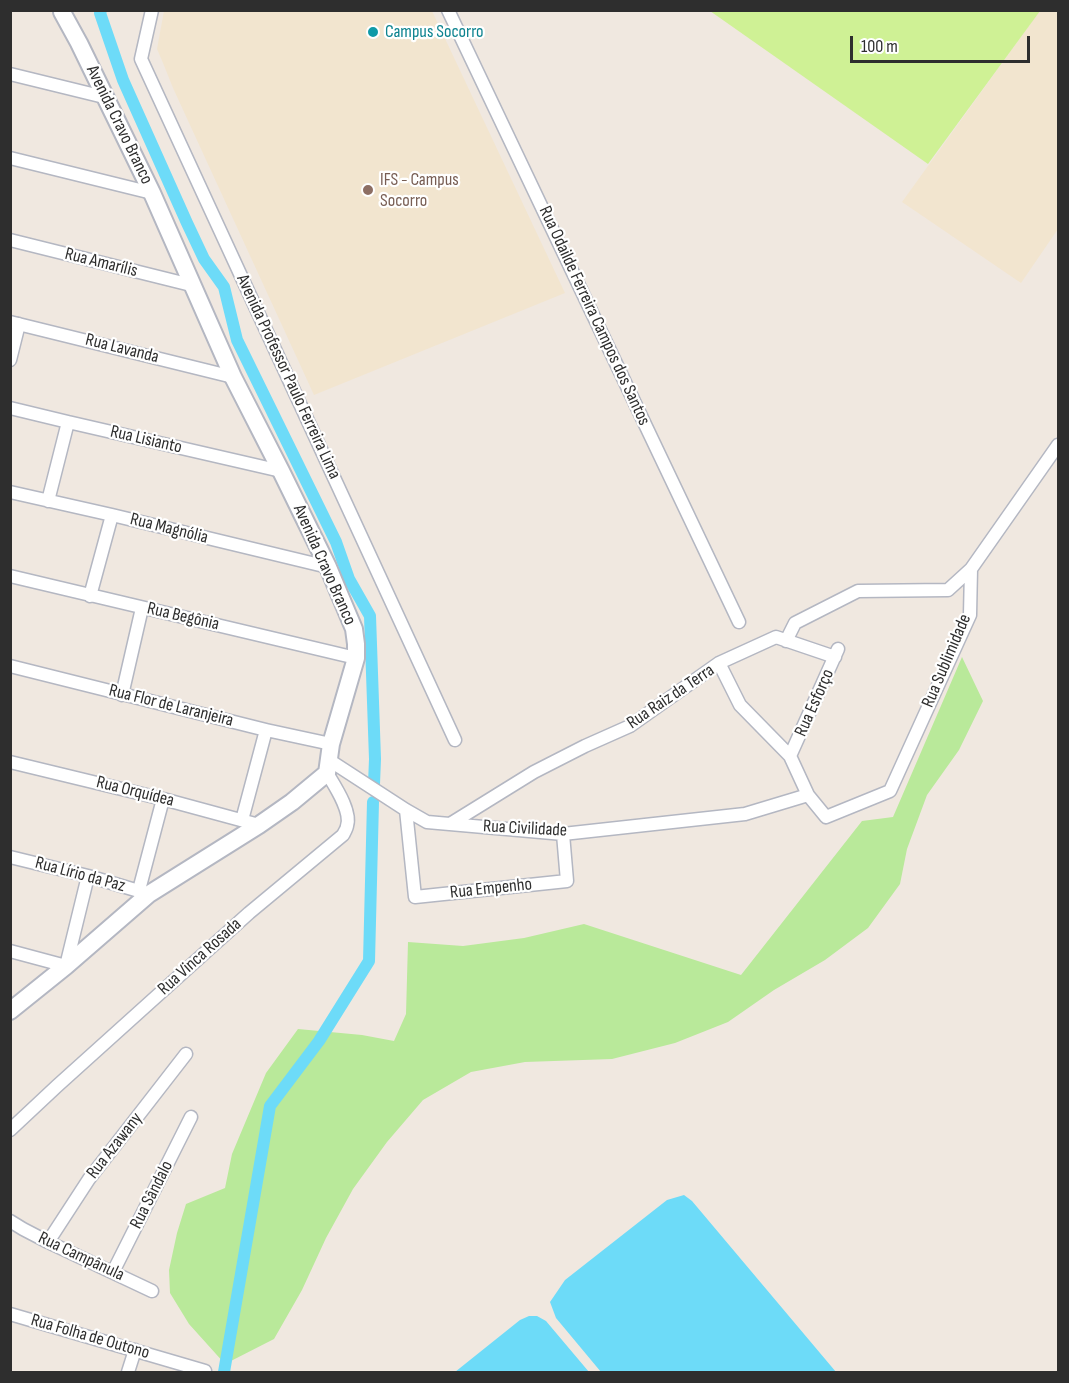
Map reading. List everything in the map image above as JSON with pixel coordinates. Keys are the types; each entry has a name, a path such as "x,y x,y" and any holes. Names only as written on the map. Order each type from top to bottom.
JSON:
{"street":[{"name":"Avenida Professor Paulo Ferreira Lima","path":"152,10 141,59 455,740"},
{"name":"Rua Odailde Ferreira Campos dos Santos","path":"448,10 740,622"},
{"name":"Avenida Cravo Branco","path":"61,11 152,193 233,377 328,567 354,629 356,658 329,759"},
{"path":"10,74 104,97"},
{"path":"10,158 152,193"},
{"name":"Rua Amarílis","path":"10,240 191,285"},
{"path":"10,360 15,323"},
{"name":"Rua Lavanda","path":"15,323 233,377"},
{"name":"Rua Lisianto","path":"10,408 281,471"},
{"path":"48,501 68,422"},
{"path":"786,641 795,623 858,591 948,590 971,569 1059,445"},
{"name":"Rua Magnólia","path":"10,492 328,567"},
{"path":"90,596 112,515"},
{"name":"Rua Sublimidade","path":"808,795 826,817 890,791 970,615 971,569"},
{"name":"Rua Begônia","path":"10,576 356,658"},
{"path":"122,695 142,608"},
{"name":"Rua Raiz da Terra","path":"450,824 534,772 630,726 720,663 776,637 837,653"},
{"name":"Rua Esforço","path":"790,756 837,653"},
{"path":"720,663 740,705 790,756 808,795"},
{"name":"Rua Flor de Laranjeira","path":"10,666 266,730 329,759"},
{"path":"251,822 266,730"},
{"path":"10,1011 66,966 144,892 251,822 292,802 329,759"},
{"name":"Rua Civilidade","path":"329,759 428,822 563,834 745,814 808,795"},
{"name":"Rua Vinca Rosada","path":"12,1127 249,913 343,835 348,819 329,759"},
{"name":"Rua Orquídea","path":"10,762 251,822"},
{"path":"144,892 163,799"},
{"name":"Rua Empenho","path":"406,810 415,897 567,881 563,834"},
{"name":"Rua Lírio da Paz","path":"10,857 144,892"},
{"path":"66,966 87,876"},
{"path":"10,951 66,966"},
{"name":"Rua Azawany","path":"48,1242 88,1179 186,1054"},
{"name":"Rua Sândalo","path":"113,1272 191,1117"},
{"name":"Rua Campânula","path":"10,1221 48,1242 152,1291"},
{"name":"Rua Folha de Outono","path":"10,1314 205,1371"},
{"path":"128,1372 135,1350"}],"shaded area":[{"name":"IFS - Campus Socorro","path":"164,11 432,11 565,293 314,395 157,49"},
{"path":"904,11 1058,11 1058,229 1021,283 902,202 1031,23"}],"green space":[{"path":"710,11 1040,11 928,164"},
{"path":"962,657 983,701 959,750 927,795 907,849 900,884 868,928 825,960 774,990 728,1022 675,1043 612,1059 525,1062 471,1072 423,1100 387,1142 353,1189 326,1238 302,1290 274,1339 225,1364 189,1324 170,1293 169,1270 177,1233 186,1204 225,1188 232,1154 266,1073 298,1029 362,1035 394,1041 406,1014 408,942 463,946 524,938 584,924 741,975 862,821 893,817"}],"water":[{"path":"684,1195 692,1201 836,1372 601,1372 556,1318 550,1302 565,1280 667,1200"},
{"path":"529,1316 537,1316 546,1321 589,1372 455,1372 520,1320"}],"waterway":[{"path":"101,10 100,13 123,80 204,259 224,287 237,340 336,542 349,579 370,616 374,784"},
{"path":"224,1372 270,1106 319,1041 369,961 373,802"}],"place":[{"name":"Campus Socorro","path":"373,32"},
{"name":"IFS - Campus Socorro","path":"368,190"}]}
